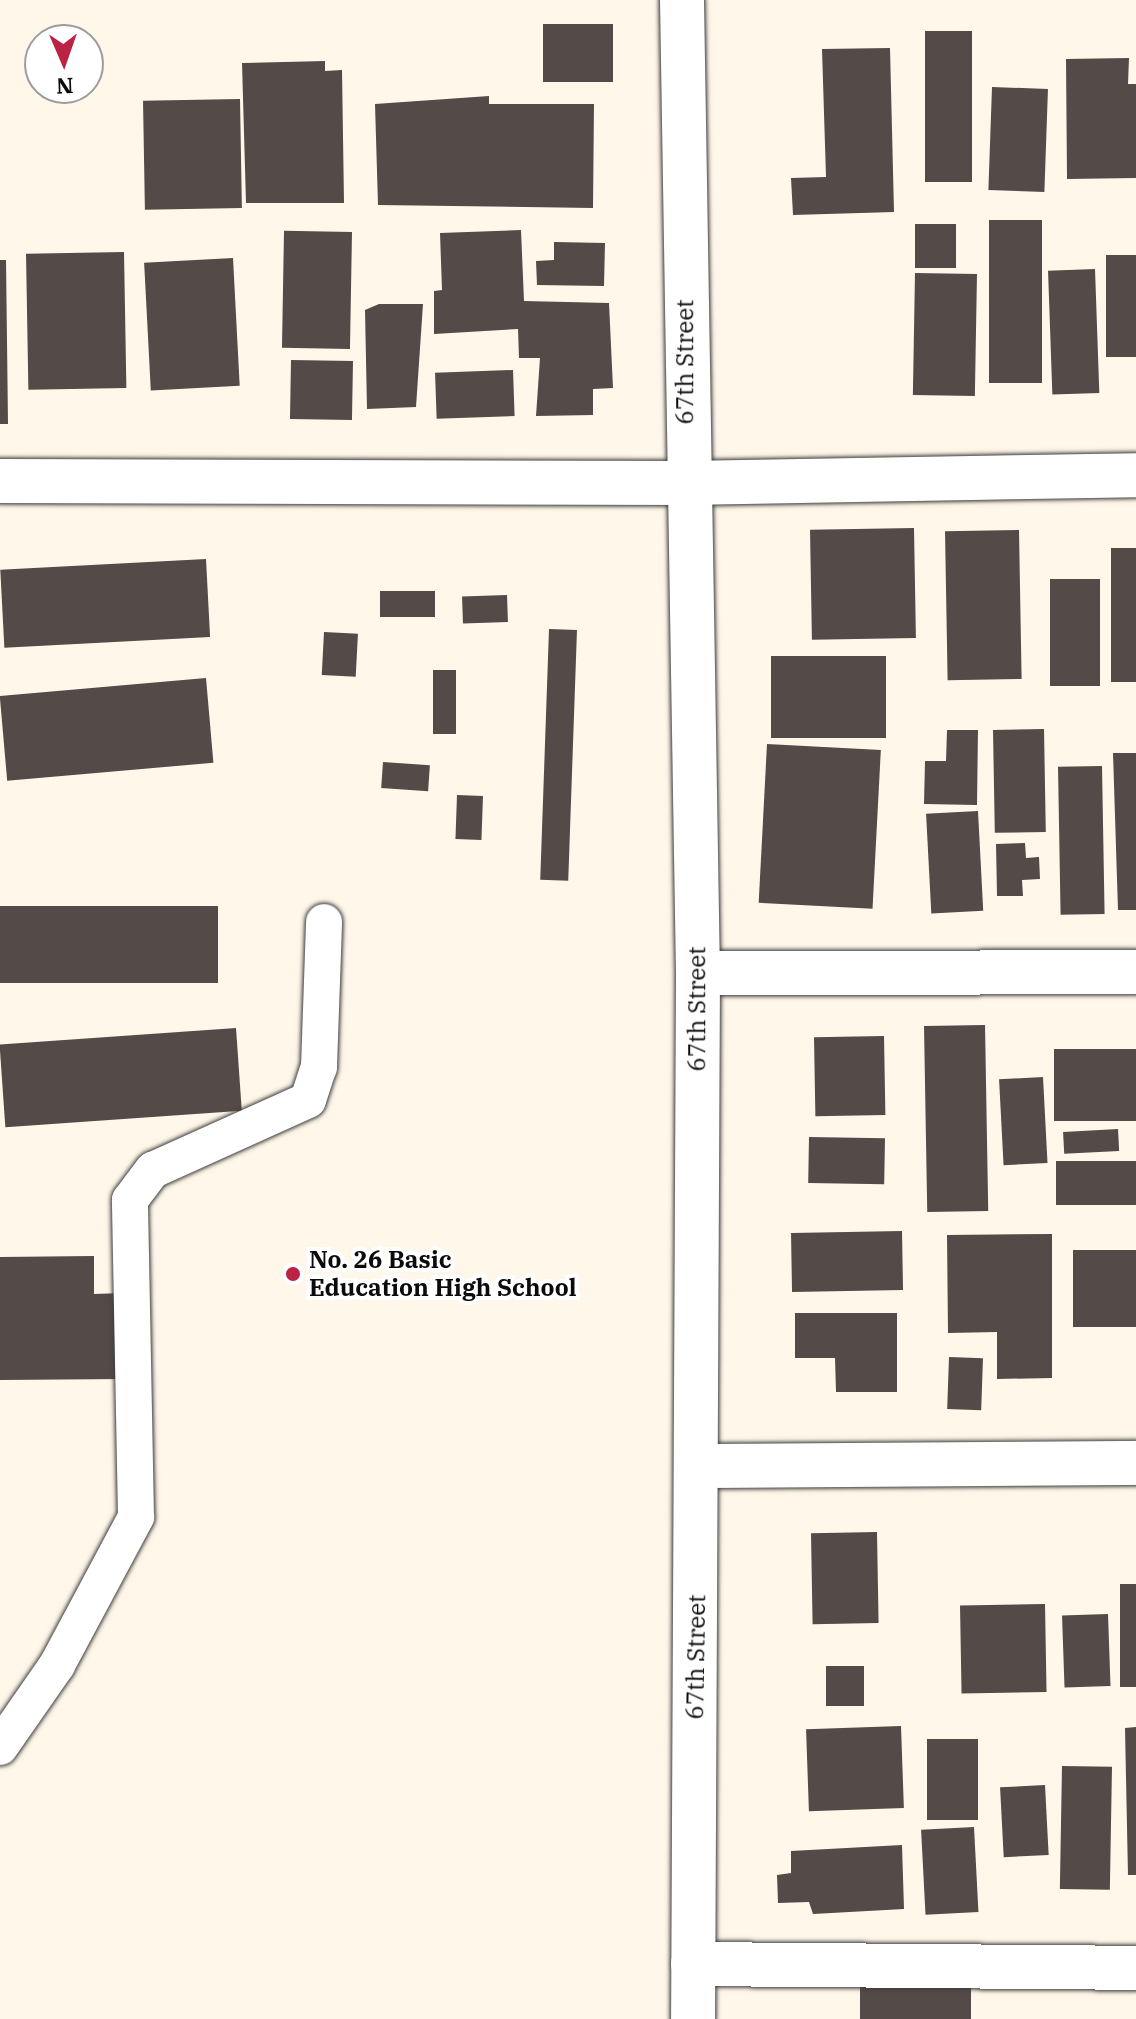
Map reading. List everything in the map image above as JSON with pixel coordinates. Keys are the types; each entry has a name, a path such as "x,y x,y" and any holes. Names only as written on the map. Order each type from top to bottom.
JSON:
{"street":[{"name":"67th Street","path":"682,0 686,483 698,973 693,2019"},
{"path":"0,481 686,483 1136,475"},
{"path":"698,973 1136,972"},
{"path":"698,1466 1136,1463"},
{"path":"693,1964 1136,1968"}],"lane":[{"path":"0,1747 57,1665 136,1517 130,1200 153,1170 308,1100 319,1067 324,922"}],"building":[{"path":"543,24 613,24 613,82 543,82"},
{"path":"925,31 972,31 972,182 925,182"},
{"path":"890,48 894,212 793,215 791,178 826,177 822,49"},
{"path":"1129,58 1128,84 1136,84 1136,178 1067,179 1066,59"},
{"path":"325,61 325,71 342,70 344,203 246,203 242,63"},
{"path":"992,87 1048,89 1044,192 988,190"},
{"path":"489,96 489,104 594,104 593,208 378,205 375,104"},
{"path":"240,99 242,208 145,210 143,101"},
{"path":"989,220 1042,220 1042,383 989,383"},
{"path":"915,224 956,224 956,268 915,268"},
{"path":"521,230 524,301 609,303 613,388 593,389 593,415 536,416 540,358 519,358 518,329 434,334 434,291 442,290 440,233"},
{"path":"284,231 352,232 350,349 282,348"},
{"path":"554,242 605,243 604,286 537,285 536,261 554,260"},
{"path":"124,252 126,388 28,390 26,254"},
{"path":"1106,255 1136,255 1136,357 1106,357"},
{"path":"233,258 240,386 151,390 144,263"},
{"path":"0,260 6,260 8,424 0,424"},
{"path":"1095,269 1099,393 1052,395 1048,271"},
{"path":"915,273 977,274 975,396 913,395"},
{"path":"379,304 423,304 416,407 367,409 365,310"},
{"path":"291,360 353,361 352,420 290,419"},
{"path":"513,370 515,416 437,419 435,373"},
{"path":"914,528 916,638 812,640 810,530"},
{"path":"1019,530 1022,679 948,680 945,531"},
{"path":"1111,548 1136,548 1136,682 1111,682"},
{"path":"206,559 210,637 4,648 0,570"},
{"path":"1050,579 1100,579 1100,686 1050,686"},
{"path":"380,591 435,591 435,617 380,617"},
{"path":"507,595 508,622 463,624 462,597"},
{"path":"549,629 577,630 568,881 540,880"},
{"path":"324,632 358,634 356,677 322,675"},
{"path":"771,656 886,656 886,738 771,738"},
{"path":"433,670 456,670 456,734 433,734"},
{"path":"206,678 213,763 7,781 0,696"},
{"path":"1044,729 1046,832 995,833 993,730"},
{"path":"947,730 978,730 977,805 924,804 925,761 946,761"},
{"path":"767,744 881,750 873,909 759,903"},
{"path":"1113,753 1136,753 1136,910 1118,910"},
{"path":"383,762 430,765 428,791 381,788"},
{"path":"1102,766 1105,914 1061,915 1058,767"},
{"path":"457,795 483,796 481,840 455,839"},
{"path":"978,811 983,911 931,914 926,814"},
{"path":"1025,843 1026,858 1039,857 1040,879 1022,880 1023,896 997,896 996,844"},
{"path":"0,906 218,906 218,983 0,983"},
{"path":"985,1025 988,1211 927,1212 924,1026"},
{"path":"236,1028 242,1111 5,1127 0,1045"},
{"path":"884,1036 885,1115 815,1116 814,1037"},
{"path":"1054,1049 1136,1049 1136,1121 1054,1121"},
{"path":"1043,1077 1048,1163 1004,1165 999,1079"},
{"path":"1118,1129 1119,1151 1064,1154 1063,1132"},
{"path":"809,1137 885,1138 884,1184 808,1183"},
{"path":"1056,1161 1136,1161 1136,1205 1056,1205"},
{"path":"902,1231 903,1290 792,1292 791,1233"},
{"path":"1052,1234 1052,1378 997,1379 997,1332 948,1333 947,1235"},
{"path":"1073,1250 1136,1250 1136,1327 1073,1327"},
{"path":"94,1256 94,1294 123,1293 124,1379 0,1380 0,1257"},
{"path":"795,1313 897,1313 897,1392 836,1392 835,1358 795,1358"},
{"path":"949,1357 983,1358 981,1410 947,1409"},
{"path":"877,1532 879,1623 813,1624 811,1533"},
{"path":"1120,1584 1136,1584 1136,1687 1120,1687"},
{"path":"1045,1604 1047,1692 962,1693 960,1605"},
{"path":"1108,1614 1111,1686 1065,1688 1062,1616"},
{"path":"826,1666 864,1666 864,1706 826,1706"},
{"path":"901,1726 904,1808 809,1811 806,1729"},
{"path":"1136,1727 1136,1875 1128,1875 1125,1728"},
{"path":"927,1739 978,1739 978,1820 927,1820"},
{"path":"1062,1766 1112,1767 1110,1890 1060,1889"},
{"path":"1045,1785 1049,1855 1004,1857 1000,1787"},
{"path":"974,1827 978,1912 926,1915 921,1830"},
{"path":"902,1845 904,1909 813,1914 809,1902 778,1903 777,1875 791,1873 791,1851"},
{"path":"860,1986 971,1986 971,2019 860,2019"}],"place":[{"name":"No. 26 Basic Education High School","path":"293,1274"}]}
